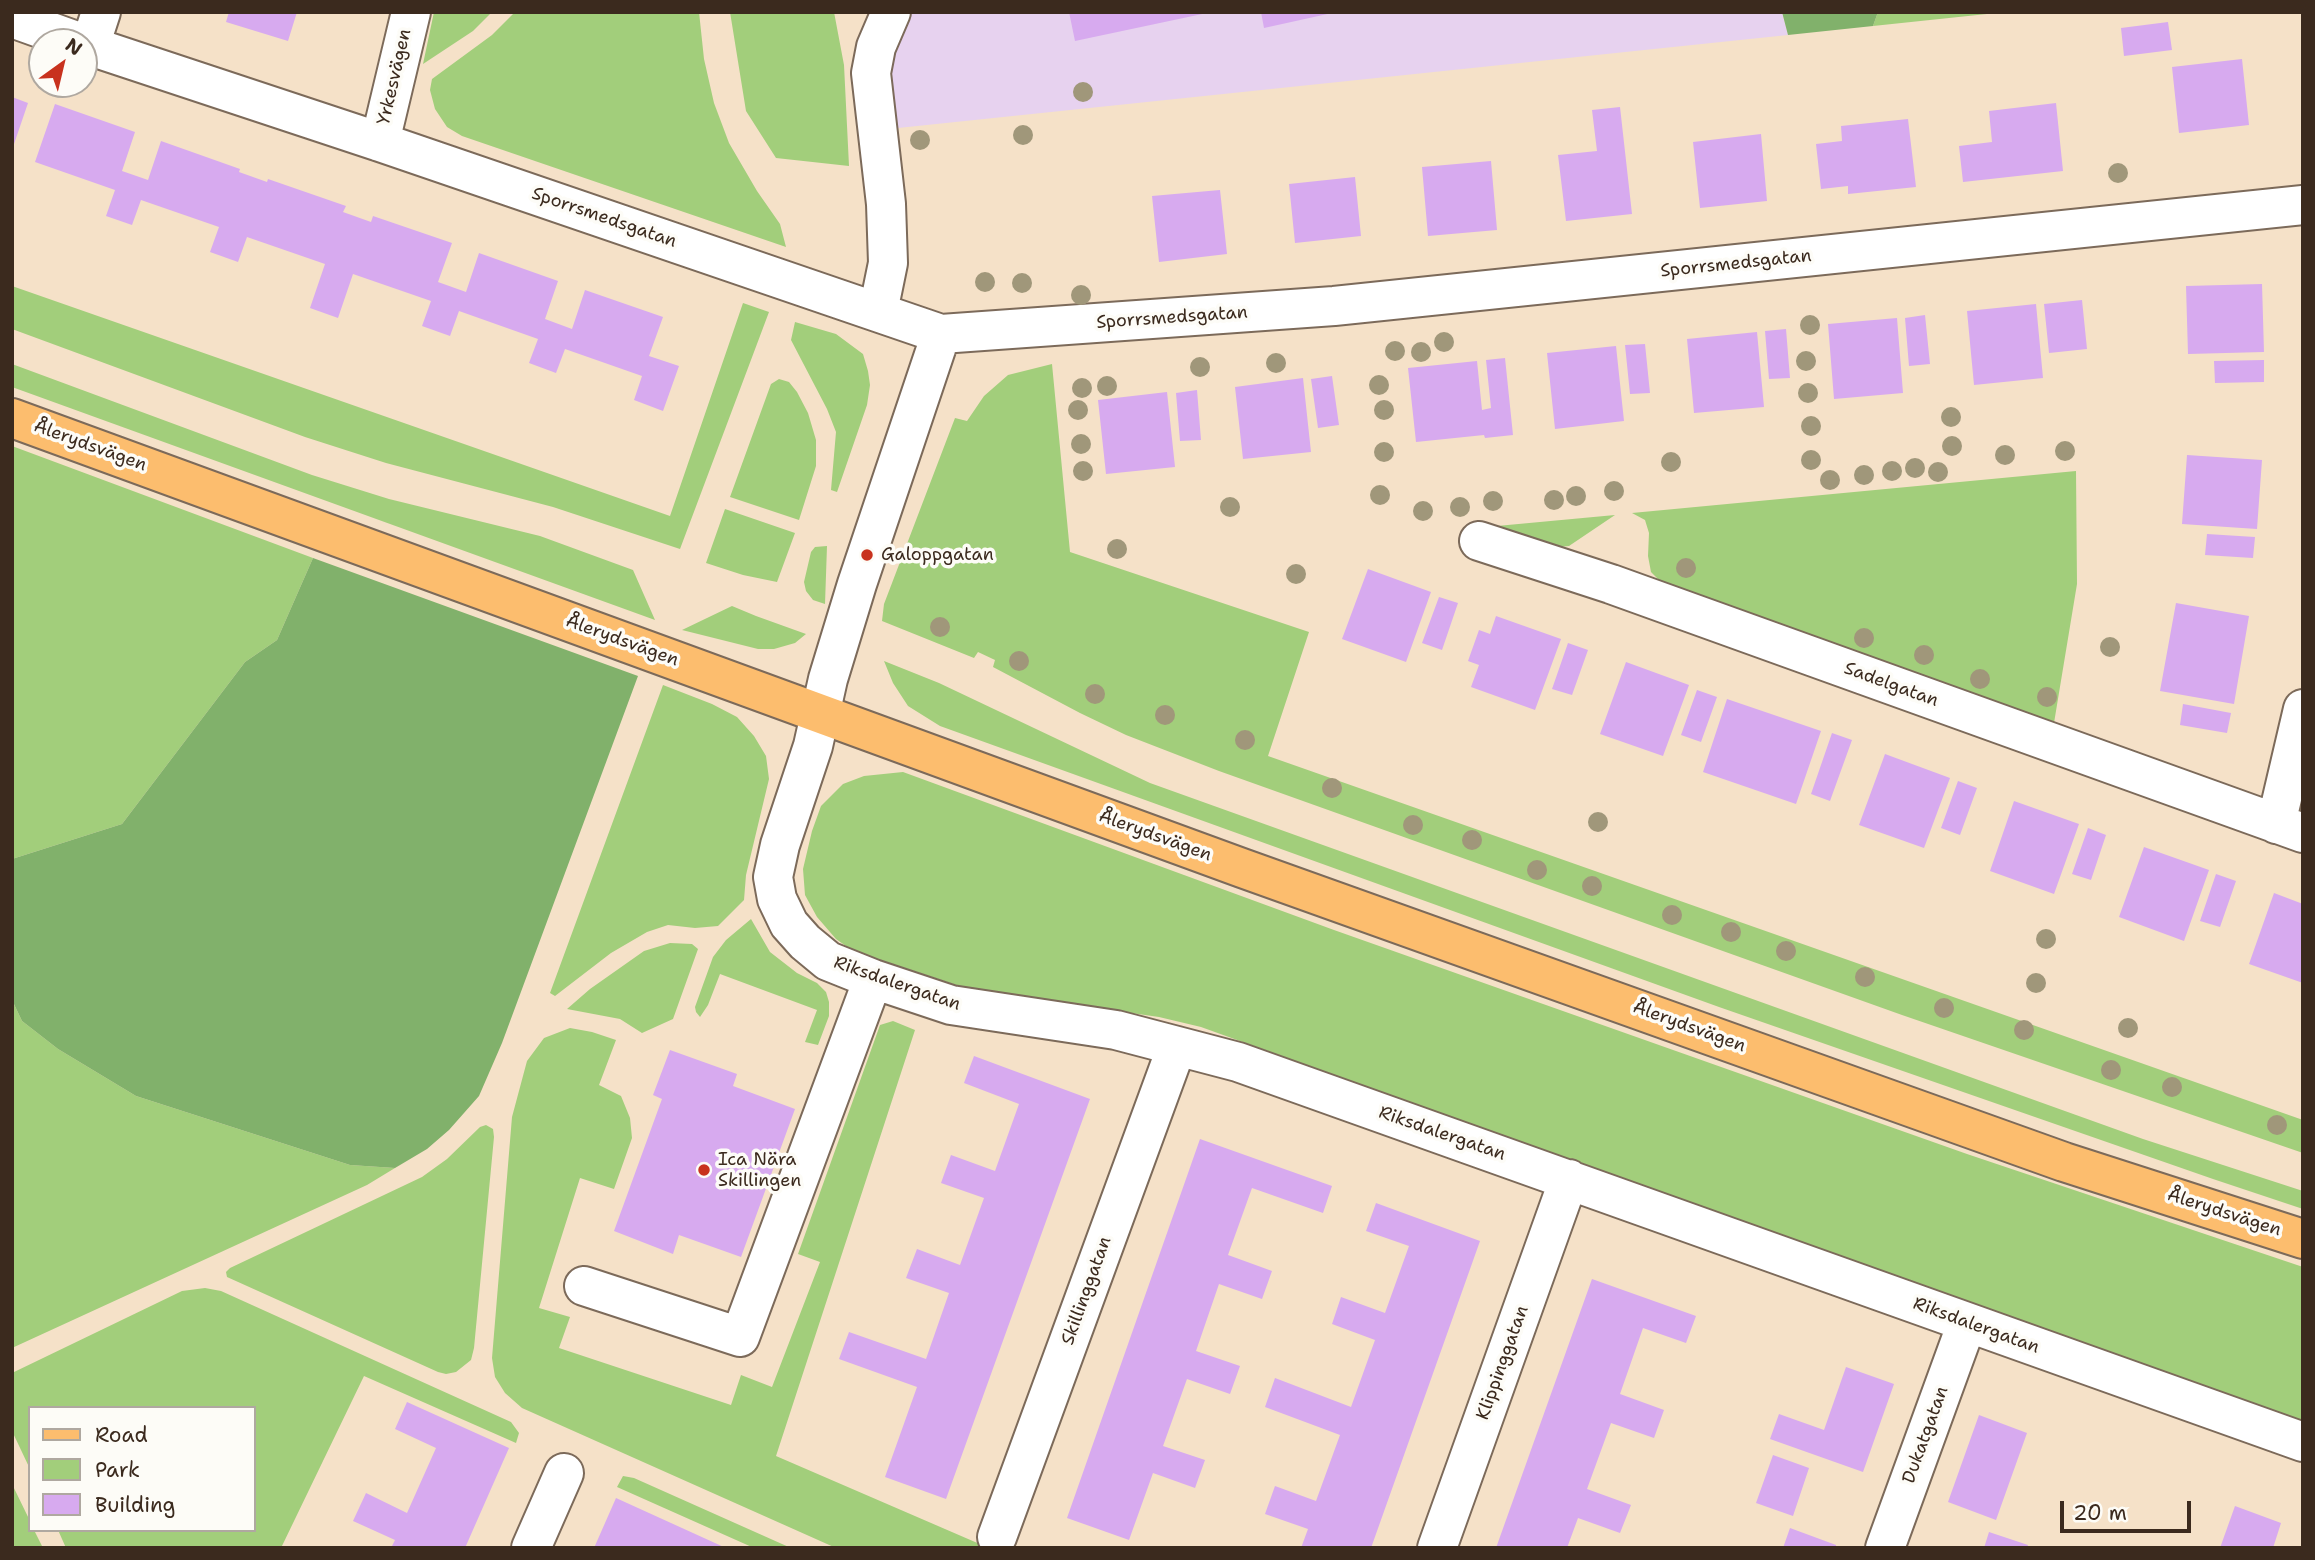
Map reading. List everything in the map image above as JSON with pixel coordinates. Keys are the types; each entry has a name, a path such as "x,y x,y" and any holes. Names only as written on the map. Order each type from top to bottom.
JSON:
{"main road":[{"name":"Ålerydsvägen","path":"12,418 1229,863 2051,1157 2303,1239"}],"street":[{"name":"Yrkesvägen","path":"380,142 411,12"},
{"path":"878,313 888,263 886,204 871,73 876,47 891,12"},
{"name":"Sporrsmedsgatan","path":"12,18 55,28"},
{"name":"Sporrsmedsgatan","path":"98,39 380,142 942,334 1334,306 2303,205"},
{"path":"820,713 857,584 942,334"},
{"name":"Sadelgatan","path":"1479,541 1622,588 2290,829"},
{"path":"2290,829 2303,709"},
{"name":"Riksdalergatan","path":"820,713 813,746 780,845 774,877 777,899 789,924 828,961 951,1005 1116,1030 1238,1062 2303,1442"},
{"path":"584,1286 740,1337 873,979"},
{"name":"Skillinggatan","path":"997,1536 1177,1046"},
{"name":"Klippinggatan","path":"1437,1548 1569,1179"},
{"name":"Dukatgatan","path":"1885,1548 1967,1323"},
{"path":"531,1548 564,1473"}],"shaded area":[{"path":"877,12 1782,12 1788,35 898,128"}],"green space":[{"path":"434,12 492,12 473,31 423,64"},
{"path":"515,12 699,12 704,59 714,103 729,143 780,224 786,247 462,136 447,127 435,109 430,90 432,79 492,35"},
{"path":"730,12 834,12 844,65 849,166 776,158 746,111"},
{"path":"1782,12 1878,12 1873,26 1788,35"},
{"path":"1878,12 2006,12 1873,26"},
{"path":"12,286 670,516 743,303 769,312 680,549 553,507 386,463 305,437 12,329"},
{"path":"795,322 836,334 863,354 868,371 870,385 867,405 837,492 831,490 836,432 791,340"},
{"path":"12,364 312,475 389,499 540,536 633,570 655,620 12,387"},
{"path":"1052,364 1070,552 1309,632 1268,756 2303,1120 2303,1153 1902,1015 1219,771 1126,735 1080,713 993,667 995,660 978,652 974,658 882,621 884,604 955,418 967,421 984,396 1008,375"},
{"path":"779,379 789,382 797,392 808,413 816,440 816,466 799,520 730,497 771,384"},
{"path":"12,446 313,558 277,640 245,662 122,824 12,859"},
{"path":"2076,471 2077,584 2054,723 1661,582 1651,572 1648,556 1649,533 1645,520 1632,513"},
{"path":"725,509 795,533 777,582 706,563"},
{"path":"1615,515 1569,546 1558,547 1497,526"},
{"path":"827,546 825,604 813,600 806,591 804,582 811,552 815,547"},
{"path":"313,558 638,676 502,1043 479,1096 449,1130 427,1149 395,1168 350,1165 136,1096 58,1049 22,1021 12,1000 12,859 122,824 245,662 277,640"},
{"path":"732,606 806,634 795,643 774,649 758,649 682,630"},
{"path":"884,661 939,683 1150,783 2143,1139 2303,1191 2303,1209 1719,1007 940,726 908,706 893,683"},
{"path":"663,685 737,717 754,736 766,756 769,779 746,875 744,900 718,926 695,928 668,925 647,932 611,953 555,996 550,993"},
{"path":"903,772 1334,930 1967,1154 2303,1267 2303,1423 1201,1027 1159,1017 999,994 956,985 853,951 836,939 817,917 805,895 803,869 812,831 821,806 843,784 864,776"},
{"path":"751,919 770,952 826,992 829,1016 818,1045 805,1042 817,1010 720,974 708,1005 700,1017 696,1012 695,1007 713,957 726,940"},
{"path":"670,943 692,944 698,949 673,1019 642,1033 620,1019 567,1009 590,989 644,951"},
{"path":"12,1000 22,1021 58,1049 136,1096 350,1165 395,1168 367,1185 12,1348"},
{"path":"893,1021 915,1030 776,1456 982,1545 981,1548 836,1548 522,1408 505,1393 495,1377 492,1358 512,1117 527,1061 544,1038 570,1028 616,1040 599,1085 621,1096 630,1118 632,1138 614,1189 580,1178 539,1308 570,1317 559,1348 731,1405 741,1375 772,1387 820,1262 798,1254 880,1025"},
{"path":"486,1125 493,1129 494,1137 474,1348 471,1360 456,1372 438,1372 227,1277 226,1272 230,1268 422,1177 447,1159 480,1127"},
{"path":"205,1288 221,1291 511,1422 519,1433 516,1443 364,1376 281,1548 66,1548 59,1532 256,1532 256,1406 28,1406 28,1465 12,1431 12,1373 182,1291"},
{"path":"623,1476 634,1478 791,1548 754,1548 617,1487"},
{"path":"12,1484 28,1517 28,1532 35,1532 43,1548 12,1548"}],"building":[{"path":"229,12 297,12 288,41 226,22"},
{"path":"1069,12 1207,12 1207,13 1075,41"},
{"path":"1261,12 1331,12 1332,13 1264,28"},
{"path":"2168,22 2172,50 2124,56 2121,28"},
{"path":"2242,59 2249,125 2179,133 2172,67"},
{"path":"12,97 28,103 13,147 12,147"},
{"path":"2056,103 2063,171 1963,182 1959,146 1992,142 1989,111"},
{"path":"55,104 135,132 122,171 148,180 161,141 240,169 239,172 267,182 268,179 346,206 343,212 371,222 373,216 452,243 438,282 466,292 479,253 558,281 545,319 572,329 585,290 663,317 649,356 679,366 663,411 634,400 642,376 565,349 556,373 529,363 538,339 459,311 450,336 422,326 431,301 353,274 338,318 310,308 325,264 247,237 238,262 210,252 219,227 141,200 132,225 106,216 115,190 35,162"},
{"path":"1620,107 1632,214 1566,221 1558,155 1597,151 1592,110"},
{"path":"1908,119 1916,187 1848,194 1848,186 1821,189 1816,144 1842,141 1841,126"},
{"path":"1761,134 1767,201 1700,208 1693,142"},
{"path":"1491,161 1497,230 1428,236 1422,167"},
{"path":"1355,177 1361,236 1295,243 1289,184"},
{"path":"1220,190 1227,254 1159,262 1152,196"},
{"path":"2262,284 2264,352 2188,354 2186,286"},
{"path":"2082,300 2087,349 2049,353 2044,304"},
{"path":"2036,304 2043,378 1974,385 1967,311"},
{"path":"1925,315 1930,364 1909,366 1905,318"},
{"path":"1897,318 1903,393 1834,399 1828,324"},
{"path":"1786,329 1790,378 1769,379 1765,331"},
{"path":"1757,332 1764,407 1694,413 1687,339"},
{"path":"1645,344 1650,393 1630,394 1625,345"},
{"path":"1616,346 1624,421 1555,429 1547,353"},
{"path":"1505,358 1513,435 1416,442 1408,368 1477,361 1482,410 1491,408 1486,360"},
{"path":"2264,360 2264,382 2215,383 2214,361"},
{"path":"1332,376 1339,425 1318,428 1311,379"},
{"path":"1303,378 1311,452 1243,459 1235,387"},
{"path":"1197,390 1201,440 1180,441 1176,393"},
{"path":"1167,392 1175,467 1106,474 1098,400"},
{"path":"2187,455 2262,460 2257,529 2182,524"},
{"path":"2207,534 2255,537 2253,558 2205,555"},
{"path":"1368,569 1431,592 1406,662 1342,639"},
{"path":"1439,597 1458,603 1442,650 1422,643"},
{"path":"2176,603 2249,616 2234,704 2160,691"},
{"path":"1496,616 1561,639 1535,710 1471,687 1479,665 1468,661 1479,630 1490,634"},
{"path":"1568,643 1588,650 1572,695 1552,689"},
{"path":"1626,662 1689,685 1663,756 1600,734"},
{"path":"1697,690 1717,697 1701,742 1681,735"},
{"path":"1727,699 1821,731 1796,804 1703,772"},
{"path":"2183,704 2231,713 2227,733 2180,725"},
{"path":"1832,733 1852,740 1830,801 1811,794"},
{"path":"1885,754 1950,778 1924,848 1859,825"},
{"path":"1958,781 1977,788 1960,835 1941,828"},
{"path":"2014,801 2079,824 2054,894 1990,871"},
{"path":"2088,828 2106,835 2091,880 2072,874"},
{"path":"2144,847 2209,870 2184,941 2119,917"},
{"path":"2216,874 2236,881 2220,927 2200,921"},
{"path":"2274,893 2303,904 2303,983 2249,964"},
{"name":"Ica Nära Skillingen","path":"670,1050 737,1074 733,1086 795,1109 741,1257 679,1235 673,1254 614,1231 662,1099 653,1095"},
{"path":"974,1056 1090,1099 946,1499 885,1477 917,1387 839,1359 849,1332 926,1359 949,1293 906,1278 917,1249 960,1265 984,1198 941,1183 951,1155 995,1171 1019,1104 964,1083"},
{"path":"1200,1139 1332,1186 1323,1213 1252,1188 1228,1255 1272,1271 1262,1299 1219,1284 1196,1351 1240,1366 1230,1394 1187,1379 1163,1446 1205,1460 1195,1488 1153,1473 1129,1540 1067,1518"},
{"path":"1376,1203 1480,1241 1371,1548 1301,1548 1308,1529 1265,1514 1275,1486 1316,1501 1340,1435 1265,1407 1275,1378 1351,1407 1375,1340 1332,1324 1341,1297 1385,1313 1409,1246 1366,1231"},
{"path":"1592,1279 1696,1316 1686,1343 1643,1328 1620,1394 1664,1410 1654,1438 1611,1423 1587,1489 1631,1505 1620,1533 1578,1518 1567,1548 1496,1548"},
{"path":"1846,1367 1894,1384 1863,1472 1770,1439 1779,1414 1824,1430"},
{"path":"407,1402 509,1448 465,1548 391,1548 395,1540 353,1521 366,1493 407,1513 436,1448 395,1429"},
{"path":"1979,1415 2027,1433 1996,1520 1948,1502"},
{"path":"1773,1455 1809,1468 1793,1516 1756,1503"},
{"path":"616,1498 726,1548 594,1548"},
{"path":"2235,1506 2281,1523 2273,1548 2220,1548"},
{"path":"1790,1528 1836,1545 1836,1548 1783,1548"},
{"path":"1989,1532 2028,1545 2027,1548 1984,1548"}],"place":[{"name":"Galoppgatan","path":"867,555"},
{"name":"Ica Nära Skillingen","path":"704,1170"}]}
